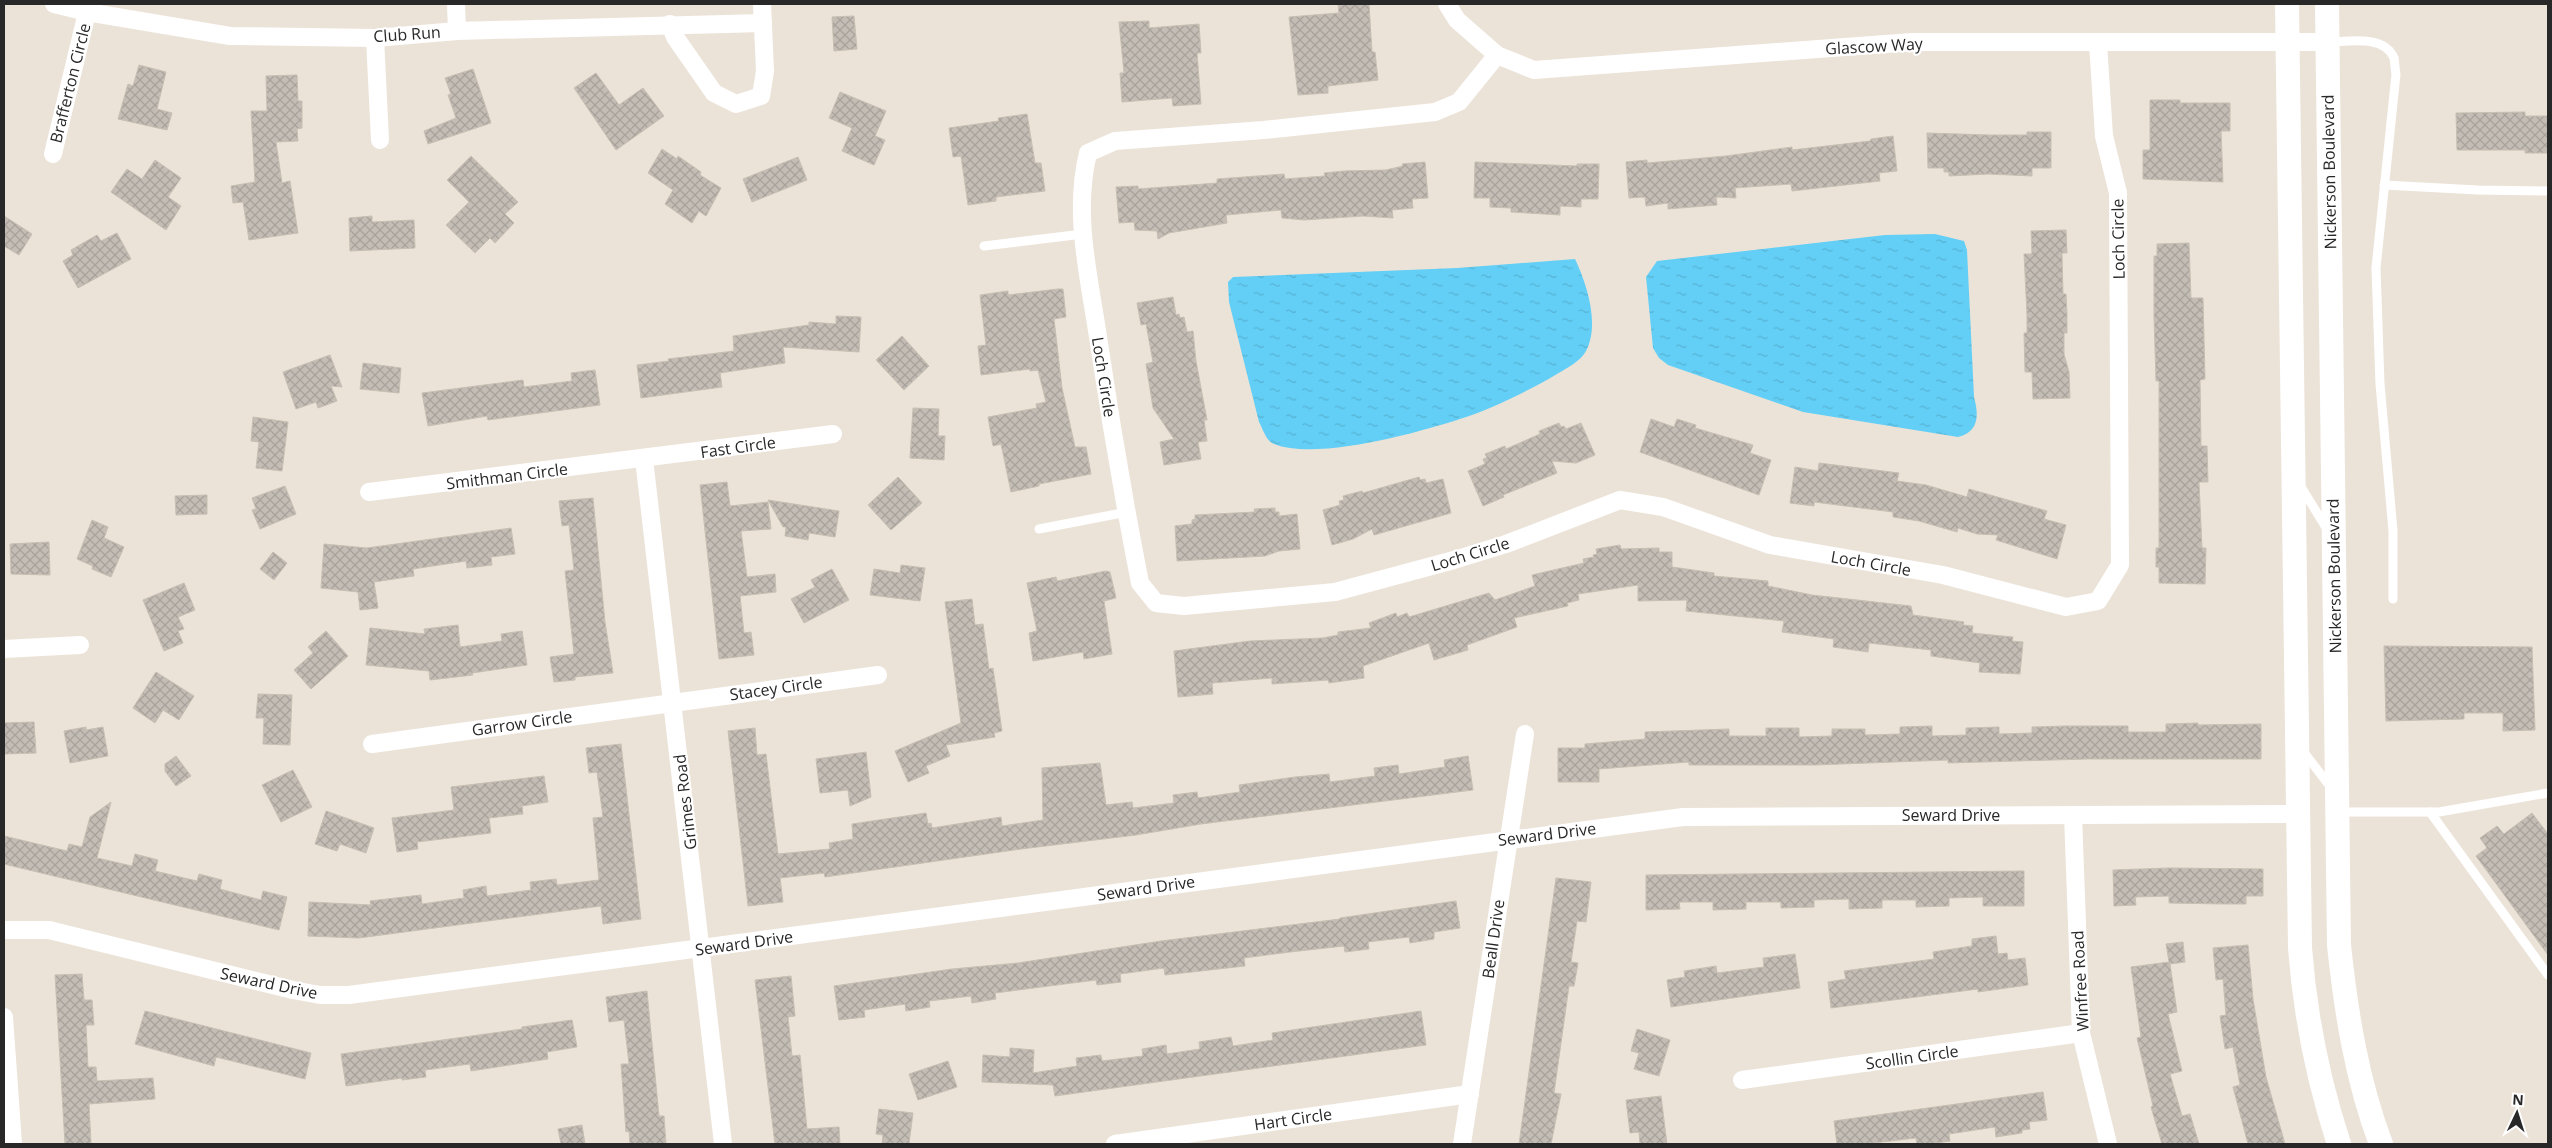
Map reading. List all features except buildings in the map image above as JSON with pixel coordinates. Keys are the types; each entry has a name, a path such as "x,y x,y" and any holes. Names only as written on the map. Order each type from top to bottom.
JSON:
{"street":[{"name":"Club Run","path":"54,4 88,8 230,36 375,38 457,31 763,23"},
{"path":"456,4 457,31"},
{"path":"670,24 675,38 714,93 736,104 761,96 766,71 762,4"},
{"name":"Glascow Way","path":"1447,4 1457,20 1497,55 1534,70 1912,42 2328,42"},
{"path":"2287,4 2300,948 2307,1013 2317,1066 2339,1144"},
{"name":"Nickerson Boulevard","path":"2327,4 2339,935 2343,984 2357,1061 2381,1144"},
{"name":"Brafferton Circle","path":"53,154 88,8"},
{"path":"375,38 380,140"},
{"name":"Loch Circle","path":"1497,55 1459,102 1435,112 1256,131 1114,142 1088,153 1081,180 1083,234 1140,583 1156,603 1184,606 1335,592 1506,544 1620,500 1663,507 1770,545 1943,575 2066,607 2098,601 2120,564 2118,193 2104,136 2098,43"},
{"name":"Fast Circle","path":"644,459 833,434"},
{"name":"Smithman Circle","path":"369,492 644,459"},
{"name":"Grimes Road","path":"644,459 724,1144"},
{"path":"4,649 80,645"},
{"name":"Stacey Circle","path":"673,702 878,675"},
{"name":"Garrow Circle","path":"372,744 673,702"},
{"name":"Beall Drive","path":"1462,1144 1525,734"},
{"name":"Seward Drive","path":"4,930 49,930 320,995 350,996 1683,817 2298,814"},
{"name":"Winfree Road","path":"2073,815 2082,1033 2108,1144"},
{"path":"4,1017 13,1144"},
{"name":"Scollin Circle","path":"1742,1080 2082,1033"},
{"name":"Hart Circle","path":"1115,1144 1470,1094"}],"lane":[{"path":"2328,42 2364,41 2380,44 2394,58 2396,74 2376,268 2377,322 2393,531 2393,599"},
{"path":"2384,185 2478,190 2548,191"},
{"path":"984,246 1083,234"},
{"path":"2293,474 2333,541"},
{"path":"1040,529 1127,512"},
{"path":"2297,743 2337,804 2430,812 2548,793"},
{"path":"2430,812 2548,975"}],"water":[{"path":"1935,234 1964,241 1967,250 1974,397 1977,416 1974,427 1965,435 1958,437 1803,412 1668,365 1659,358 1653,348 1646,277 1657,261 1885,235"},
{"path":"1575,259 1584,280 1590,305 1592,329 1590,341 1581,358 1546,380 1510,399 1472,415 1393,438 1367,443 1315,449 1292,448 1274,444 1265,434 1259,422 1229,302 1228,282 1233,277 1457,268"}]}
